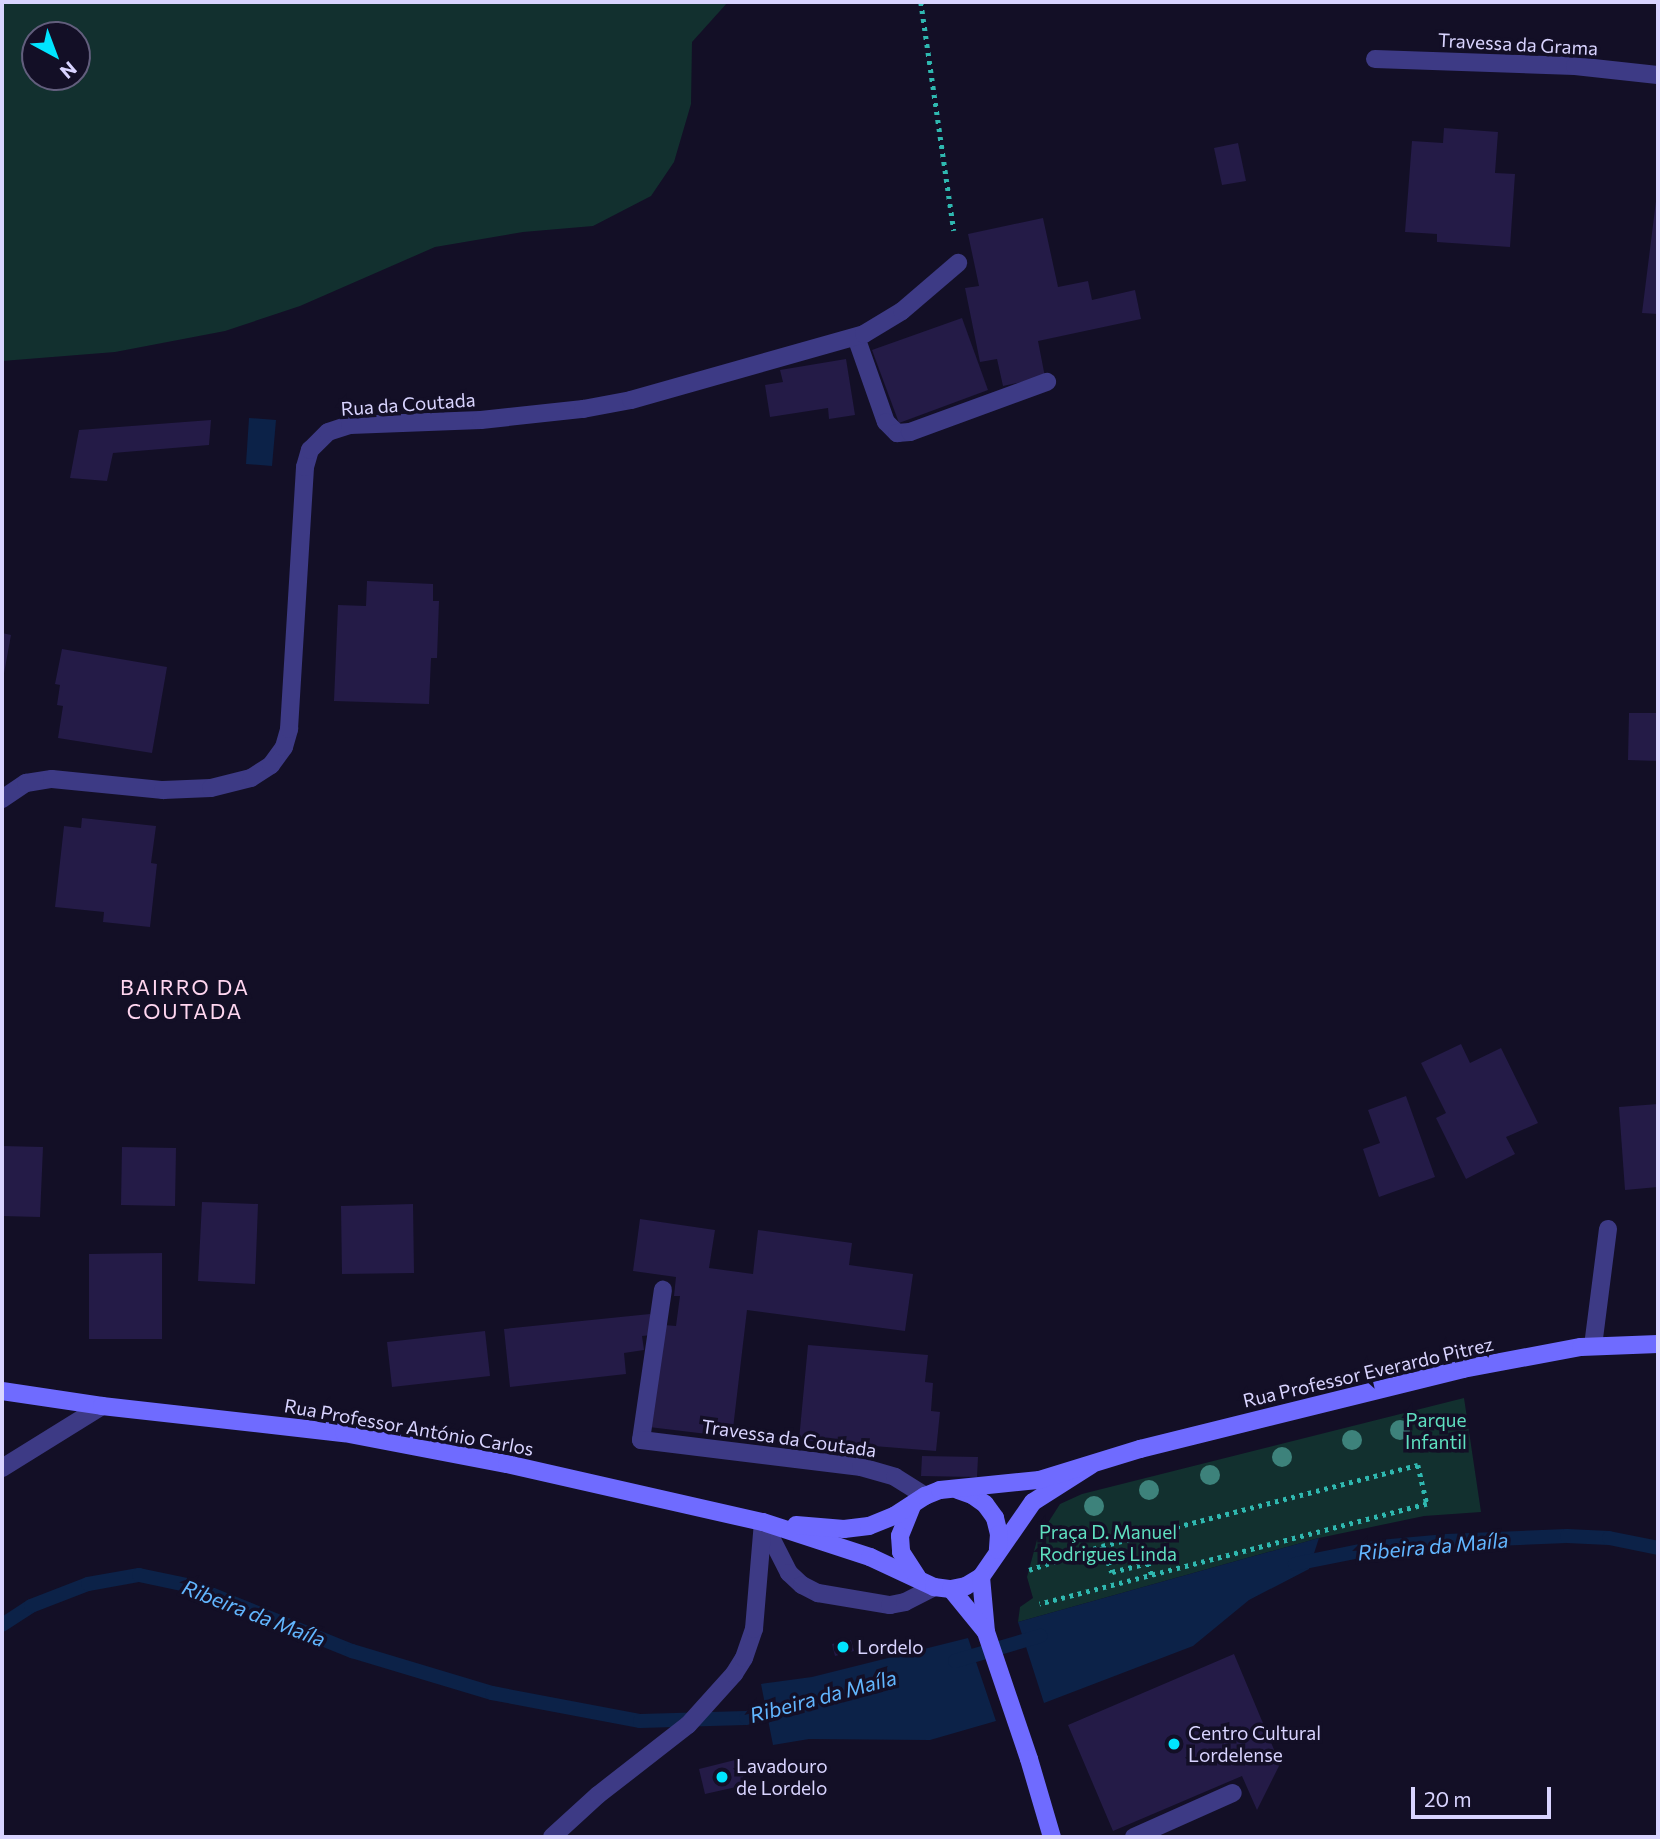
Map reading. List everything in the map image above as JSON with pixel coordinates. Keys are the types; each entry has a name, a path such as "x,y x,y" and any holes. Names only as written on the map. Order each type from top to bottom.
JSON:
{"main road":[{"name":"Rua Professor Everardo Pitrez","path":"1091,1465 1140,1449 1463,1369 1593,1346 1658,1345"},
{"name":"Rua Professor António Carlos","path":"2,1391 102,1406 344,1433 506,1464 763,1522"},
{"path":"763,1522 857,1528 882,1522 940,1490 1020,1484 1091,1465"},
{"path":"763,1522 870,1557 935,1585 967,1586 981,1577 1033,1502 1067,1477 1091,1465"},
{"path":"957,1490 972,1495 985,1504 995,1518 999,1534 998,1550"},
{"path":"918,1501 903,1520 901,1544 908,1567 935,1585 986,1632"},
{"path":"981,1577 986,1632 1030,1759 1052,1837"}],"street":[{"name":"Travessa da Grama","path":"1375,60 1575,66 1658,75"},
{"name":"Rua da Coutada","path":"2,799 26,783 52,779 163,790 211,788 251,778 271,765 284,747 289,729 305,467 310,450 328,432 350,425 474,421 603,406 856,337 887,322 958,263"},
{"path":"856,337 886,422 897,433 910,432 1047,382"},
{"path":"1593,1346 1608,1229"},
{"name":"Travessa da Coutada","path":"663,1290 641,1440 862,1467 895,1477 918,1501"},
{"path":"2,1468 102,1406"},
{"path":"763,1522 789,1573 802,1585 818,1593 890,1605 905,1602 935,1585"},
{"path":"552,1837 597,1795 688,1725 734,1674 744,1658 754,1629 763,1522"},
{"path":"1134,1837 1233,1793"}],"path":[{"path":"921,2 958,263"},
{"path":"1018,1576 1040,1564 1102,1546 1418,1465 1427,1504 1040,1604"},
{"path":"1102,1546 1112,1572 1148,1563 1152,1575"}],"green space":[{"path":"2,2 728,2 692,42 691,104 674,162 651,196 593,226 523,232 435,247 300,306 225,331 115,352 2,361"},
{"name":"Praça D. Manuel Rodrigues Linda","path":"1464,1398 1481,1512 1424,1516 1319,1538 1018,1622 1020,1607 1033,1598 1027,1577 1037,1540 1060,1504 1082,1494"}],"water":[{"path":"249,418 276,420 272,466 246,464"},
{"path":"1319,1538 1309,1569 1249,1600 1193,1646 1044,1703 1018,1622"},
{"path":"968,1638 996,1721 930,1740 809,1739 773,1745 761,1684 812,1677"}],"building":[{"path":"1444,128 1498,132 1495,173 1515,174 1510,247 1437,242 1437,234 1405,232 1412,141 1443,143"},
{"path":"1238,143 1246,181 1222,185 1214,148"},
{"path":"1658,193 1658,314 1642,313"},
{"path":"1043,218 1058,287 1088,281 1092,300 1135,290 1141,319 1038,341 1045,377 1003,386 997,359 980,362 965,288 979,286 968,234"},
{"path":"962,318 988,390 899,423 872,350"},
{"path":"846,359 855,415 829,419 828,408 770,417 765,385 783,382 780,370"},
{"path":"211,420 209,445 113,453 107,481 70,478 79,430"},
{"path":"367,581 433,584 433,601 439,601 437,658 431,658 429,704 334,701 338,605 366,606"},
{"path":"2,633 11,635 3,679 2,679"},
{"path":"62,649 167,667 152,753 58,738 63,706 57,705 60,685 55,684"},
{"path":"1629,713 1658,713 1658,761 1628,760"},
{"path":"82,818 156,826 151,863 157,864 150,927 103,922 104,912 55,907 64,826 81,828"},
{"path":"1461,1044 1470,1063 1501,1048 1538,1123 1506,1137 1515,1154 1466,1179 1436,1118 1446,1113 1421,1063"},
{"path":"1406,1096 1435,1177 1379,1197 1363,1149 1380,1143 1368,1110"},
{"path":"1658,1104 1658,1187 1625,1190 1619,1107"},
{"path":"2,1146 43,1147 40,1217 2,1216"},
{"path":"122,1147 176,1148 175,1206 121,1205"},
{"path":"202,1202 258,1204 255,1284 198,1281"},
{"path":"413,1204 414,1273 342,1274 341,1206"},
{"path":"640,1219 715,1230 709,1268 753,1274 758,1230 852,1243 849,1265 913,1274 905,1331 747,1310 732,1437 649,1427 664,1325 676,1326 680,1296 674,1296 676,1277 633,1271"},
{"path":"162,1253 162,1339 89,1339 89,1254"},
{"path":"650,1314 652,1335 642,1336 644,1350 624,1353 626,1374 510,1387 504,1329"},
{"path":"485,1331 490,1376 392,1387 387,1342"},
{"path":"808,1345 928,1355 925,1382 933,1383 931,1411 940,1412 936,1451 799,1440"},
{"path":"922,1456 978,1457 977,1477 921,1476"},
{"path":"851,1640 854,1651 835,1656 832,1644"},
{"name":"Centro Cultural Lordelense","path":"1234,1654 1280,1764 1257,1810 1242,1776 1113,1831 1068,1725"},
{"name":"Lavadouro de Lordelo","path":"739,1759 745,1785 705,1794 699,1769"}],"waterway":[{"name":"Ribeira da Maíla","path":"1295,1564 1380,1547 1447,1541 1567,1536 1609,1538 1658,1548"},
{"name":"Ribeira da Maíla","path":"2,1625 31,1606 88,1584 139,1575 191,1586 352,1651 492,1693 640,1721 746,1718 785,1710"},
{"name":"Ribeira da Maíla","path":"955,1661 1040,1636"}],"place":[{"name":"Lordelo","path":"843,1647"},
{"name":"Centro Cultural Lordelense","path":"1174,1744"},
{"name":"Lavadouro de Lordelo","path":"722,1777"}],"district":[{"name":"BAIRRO DA COUTADA","path":"185,999"}],"park label":[{"name":"Parque Infantil","path":"1436,1431"}]}
